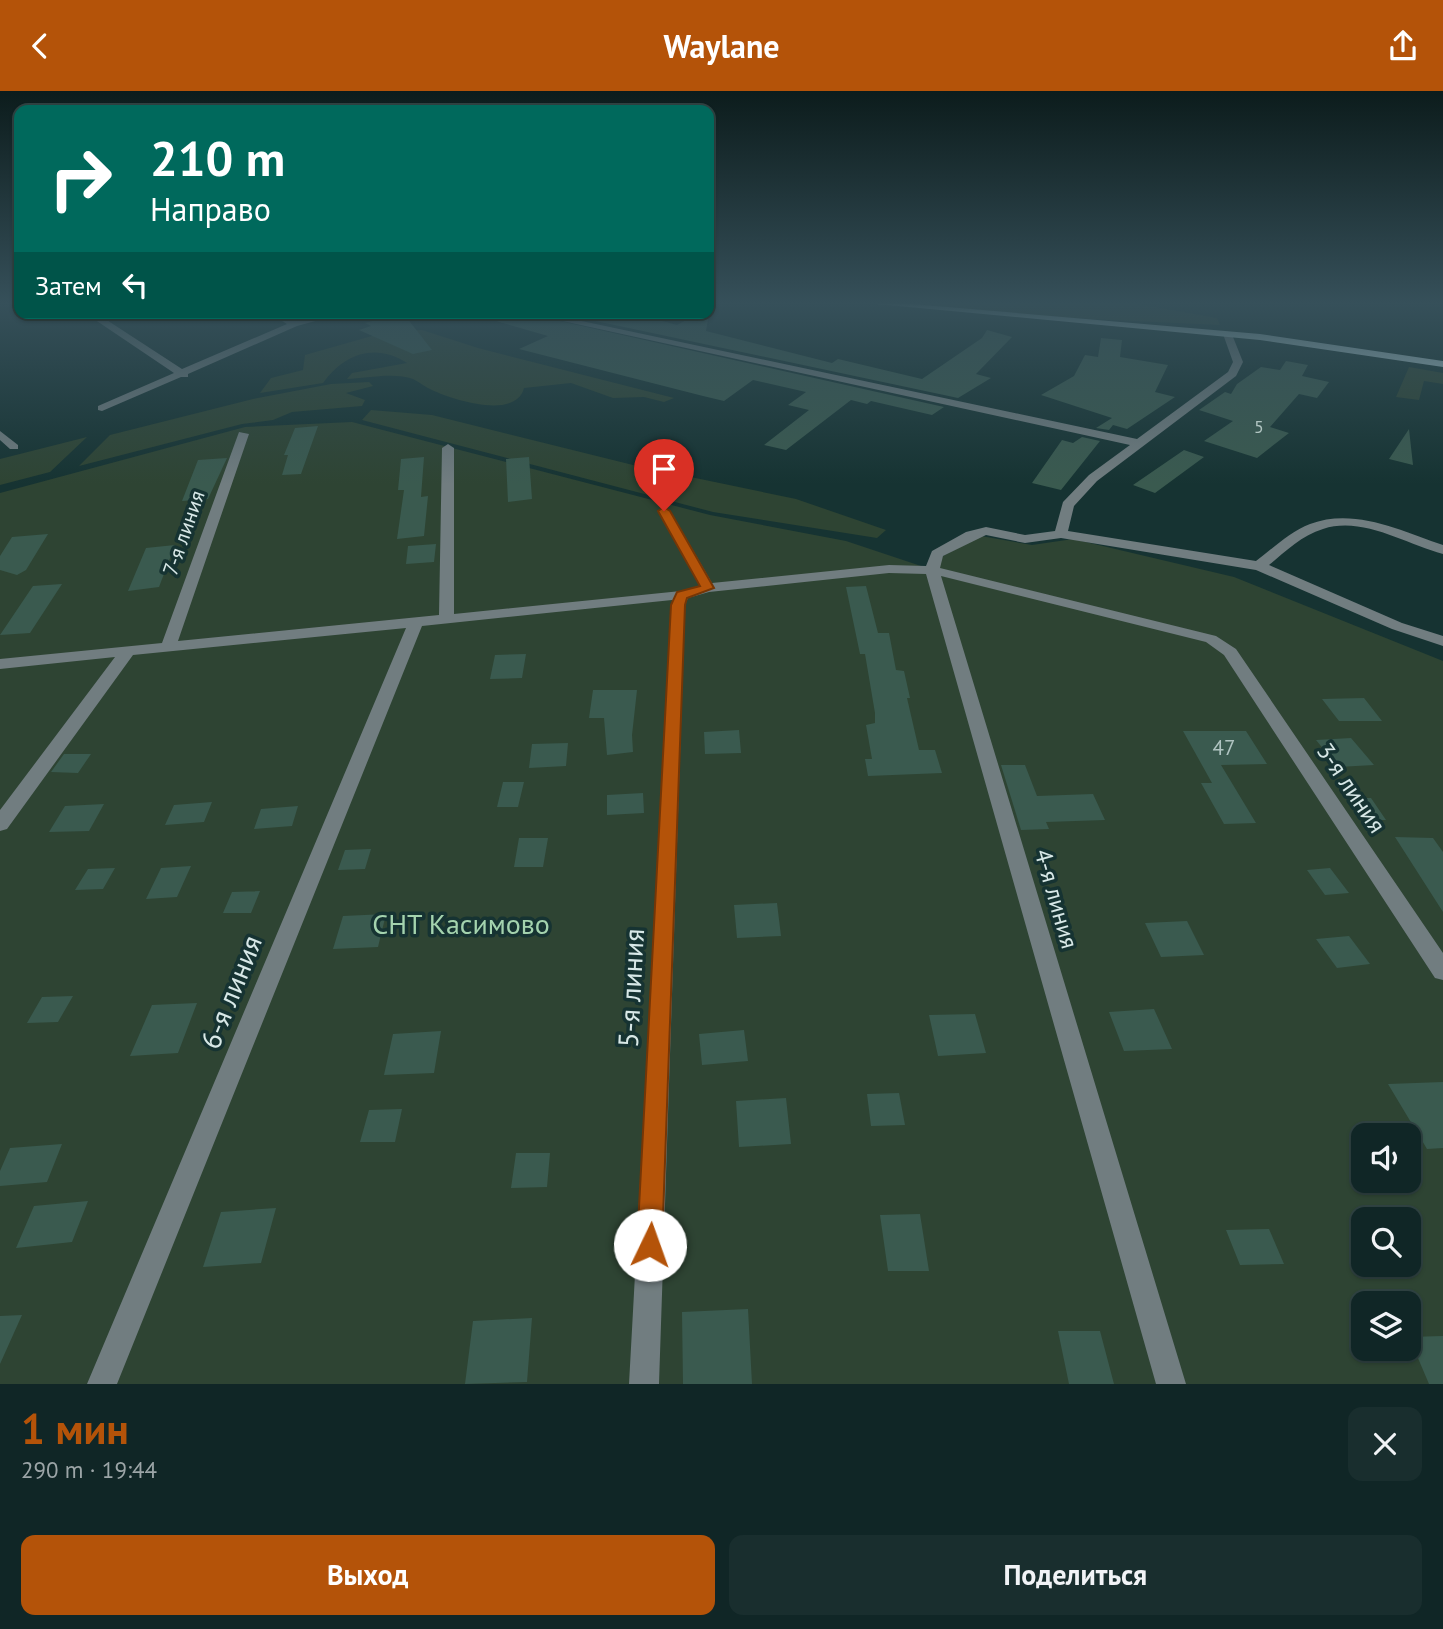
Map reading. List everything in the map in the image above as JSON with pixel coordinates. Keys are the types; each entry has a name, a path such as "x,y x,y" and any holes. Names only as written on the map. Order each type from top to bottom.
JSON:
{"street":[{"path":"166,363 184,375"},
{"path":"102,408 209,363"},
{"path":"765,363 1142,444"},
{"path":"1061,534 1068,505 1093,478 1142,444 1232,374 1236,363"},
{"path":"0,434 14,447"},
{"name":"7-я линия","path":"168,647 243,434"},
{"path":"446,619 448,447"},
{"path":"664,511 708,588"},
{"path":"1259,566 1297,536 1319,525 1345,522 1443,550"},
{"path":"0,664 682,595 708,588 889,569 932,570 937,554 971,535 986,531 1042,539 1061,534 1259,566 1397,626 1443,641"},
{"name":"3-я линия","path":"932,570 1211,639 1230,652 1443,971"},
{"name":"4-я линия","path":"932,570 1171,1384"},
{"name":"5-я линия","path":"644,1384 678,605 682,595"},
{"name":"6-я линия","path":"102,1384 416,622"},
{"path":"0,824 128,652"}],"green space":[{"path":"304,363 342,363 323,383 260,393 271,378 303,370"},
{"path":"405,363 538,363 674,398 664,402 644,397 613,398 571,383 524,388 519,398 509,403 483,405 442,394 406,377 347,379 352,373"},
{"path":"1409,367 1443,373 1443,384 1424,381 1419,400 1396,397"},
{"path":"369,382 373,386 346,393 365,400 362,406 292,412 273,420 242,424 79,466 110,435 253,399 331,384"},
{"path":"371,410 432,415 633,465 796,499 886,530 877,538 713,512 362,420"},
{"name":"СНТ Касимово","path":"352,422 710,515 846,541 921,566 937,566 943,556 981,536 1032,545 1073,539 1234,577 1443,661 1443,1384 0,1384 0,493 245,427"},
{"path":"87,437 50,472 0,485 0,459"}],"building":[{"path":"575,363 749,363 944,407 932,415 871,401 867,404 851,400 786,450 764,445 809,410 788,405 806,392 753,380 724,401"},
{"path":"795,363 856,363 922,379 945,363 986,363 976,374 991,378 958,398"},
{"path":"1081,363 1168,365 1155,392 1175,397 1127,429 1113,425 1109,430 1096,428 1112,418 1041,395 1074,376"},
{"path":"1284,363 1308,365 1302,376 1329,382 1317,398 1299,394 1270,427 1289,433 1257,458 1204,441 1233,421 1199,410 1225,392 1231,394 1237,384 1261,367 1280,370"},
{"path":"318,426 301,474 282,475 288,455 284,455 295,428"},
{"path":"1409,429 1413,465 1389,459"},
{"path":"1082,437 1100,441 1061,490 1032,483 1062,440 1073,443"},
{"path":"1184,450 1204,457 1155,493 1133,485"},
{"path":"424,457 421,497 428,496 424,536 397,539 404,490 398,490 401,459"},
{"path":"529,457 532,499 508,502 506,459"},
{"path":"227,458 208,499 182,501 198,460"},
{"path":"48,534 26,570 17,575 0,570 0,556 12,537"},
{"path":"436,544 434,562 406,564 408,546"},
{"path":"175,545 159,587 128,591 146,548"},
{"path":"62,584 30,633 0,635 33,586"},
{"path":"866,586 878,633 889,633 896,670 904,671 919,750 935,750 942,773 868,776 865,759 872,759 866,725 875,723 875,713 865,654 860,654 846,587"},
{"path":"526,654 522,678 490,679 495,655"},
{"path":"593,690 637,690 633,752 607,755 604,718 589,718"},
{"path":"1364,698 1382,721 1339,721 1322,699"},
{"path":"739,730 741,753 705,754 704,732"},
{"path":"1183,731 1246,731 1267,764 1221,765 1256,823 1224,824 1201,783 1212,783"},
{"path":"1351,738 1374,765 1338,767 1316,740"},
{"path":"568,743 566,766 529,768 532,744"},
{"path":"64,754 91,754 78,773 51,772"},
{"path":"1001,765 1025,765 1037,796 1093,794 1105,820 1046,822 1049,829 1021,830"},
{"path":"503,782 524,782 518,807 497,807"},
{"path":"643,793 644,813 607,815 607,795"},
{"path":"1351,798 1371,798 1386,820 1365,820"},
{"path":"212,802 204,822 165,825 174,805"},
{"path":"104,804 89,831 49,832 65,806"},
{"path":"298,806 292,826 254,829 261,809"},
{"path":"1395,837 1433,838 1443,852 1443,912"},
{"path":"519,838 548,838 543,867 514,867"},
{"path":"371,849 365,869 338,870 345,850"},
{"path":"191,866 177,897 146,899 161,868"},
{"path":"115,868 103,889 75,890 88,869"},
{"path":"1330,868 1349,893 1325,895 1307,870"},
{"path":"260,891 251,913 223,913 232,892"},
{"path":"777,903 781,936 737,938 734,905"},
{"path":"386,914 378,947 333,949 343,916"},
{"path":"1187,921 1204,955 1161,957 1145,923"},
{"path":"1349,936 1370,964 1337,968 1316,939"},
{"path":"73,996 58,1022 27,1023 42,997"},
{"path":"197,1003 178,1053 130,1056 152,1005"},
{"path":"1154,1009 1172,1049 1124,1051 1109,1012"},
{"path":"975,1014 986,1053 938,1056 929,1015"},
{"path":"744,1030 748,1061 702,1065 699,1034"},
{"path":"441,1031 434,1073 384,1075 393,1034"},
{"path":"1443,1082 1443,1148 1427,1149 1421,1139 1421,1123 1411,1123 1388,1084"},
{"path":"899,1093 905,1125 871,1126 867,1094"},
{"path":"786,1098 791,1144 739,1147 736,1101"},
{"path":"402,1109 395,1142 360,1142 369,1110"},
{"path":"62,1144 47,1182 0,1186 0,1171 10,1148"},
{"path":"516,1153 550,1153 547,1187 511,1188"},
{"path":"88,1201 72,1242 16,1248 34,1206"},
{"path":"276,1208 261,1263 203,1267 221,1212"},
{"path":"920,1214 929,1271 888,1271 880,1215"},
{"path":"1269,1229 1284,1264 1240,1265 1226,1230"},
{"path":"748,1309 752,1384 683,1384 682,1312"},
{"path":"22,1315 0,1364 0,1316"},
{"path":"532,1318 527,1382 465,1384 473,1321"},
{"path":"1058,1331 1100,1331 1114,1384 1069,1384"},
{"path":"1443,1336 1443,1384 1429,1384 1419,1361 1421,1337"}],"route":[{"path":"650,1245 678,605 682,595 708,588 664,511"}]}
